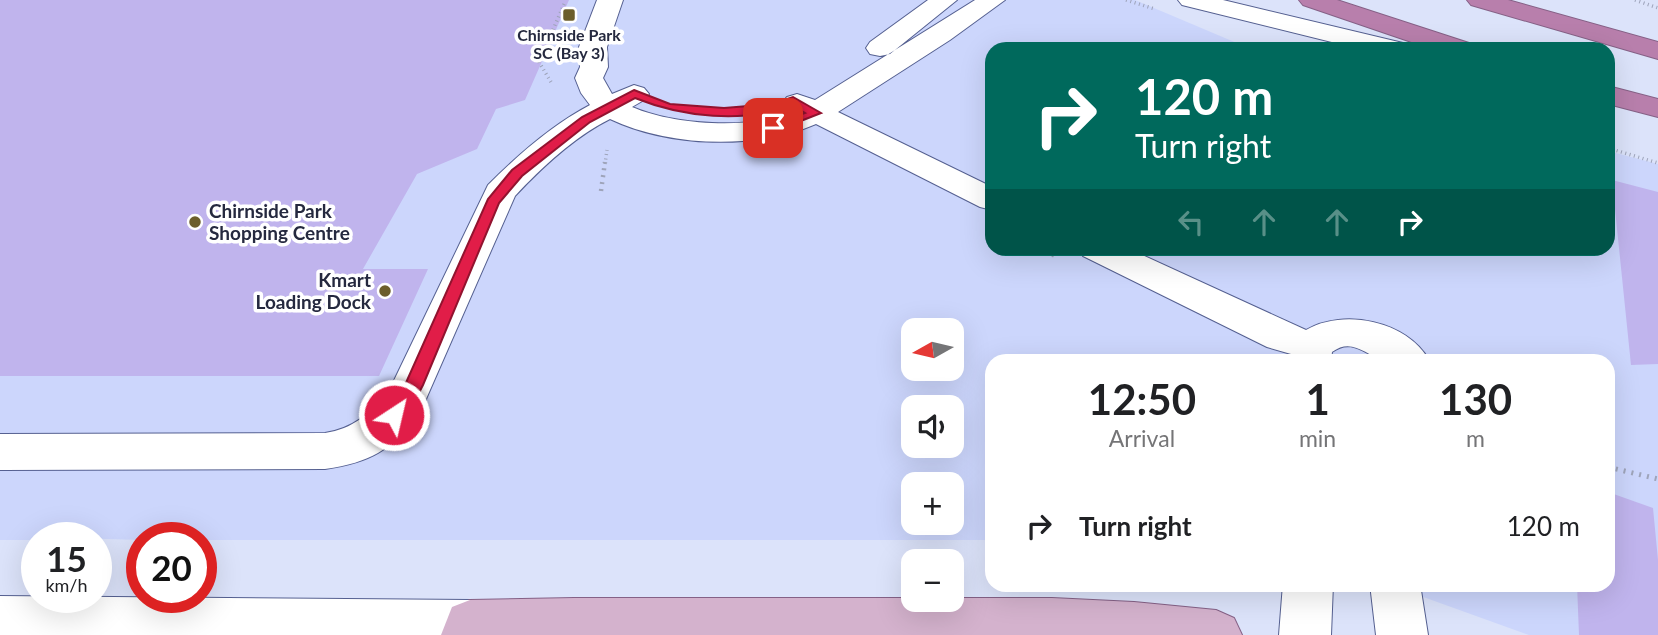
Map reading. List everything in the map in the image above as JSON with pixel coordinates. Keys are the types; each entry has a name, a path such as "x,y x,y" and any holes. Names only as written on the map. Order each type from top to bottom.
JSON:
{"highway":[{"path":"1312,0 1438,42"},
{"path":"1480,0 1658,51"},
{"path":"1615,97 1658,108"}],"main road":[{"path":"468,629 1075,622 1161,627 1216,635"}],"street":[{"path":"610,0 593,47 594,66 589,78 590,85 622,101 647,122 685,128 748,131 773,128 944,0"},
{"path":"0,452 316,451 353,447 383,427 404,403 493,202 526,165 586,119 622,101 724,112 804,107 936,40 992,0"},
{"path":"1191,0 1364,42"},
{"path":"804,107 985,197"},
{"path":"526,165 606,138 685,128"},
{"path":"1113,256 1311,353 1321,338 1333,333 1349,332 1380,340 1400,354"},
{"path":"1305,635 1308,592"},
{"path":"1396,592 1402,635"},
{"path":"0,620 468,629"}],"path":[{"path":"549,79 538,62 566,0"},
{"path":"1635,0 1658,8"},
{"path":"1615,150 1658,163"},
{"path":"1615,469 1658,479"}],"shaded area":[{"name":"Chirnside Park Shopping Centre","path":"0,0 1135,0 1234,42 985,42 985,256 1615,256 1615,153 1658,164 1658,635 1529,635 1409,592 1615,592 1615,354 985,354 985,540 217,540 217,522 126,522 126,540 112,539 112,522 21,522 21,540 0,540"}],"building":[{"name":"Chirnside Park Shopping Centre","path":"0,0 569,0 525,100 496,109 477,149 417,174 363,269 428,269 379,376 0,376"},
{"path":"1615,181 1658,192 1658,364 1631,365 1615,209"},
{"path":"1615,494 1653,508 1658,560 1658,635 1579,635 1577,592 1615,592"}],"place":[{"name":"Chirnside Park SC (Bay 3)","path":"569,15"},
{"name":"Chirnside Park Shopping Centre","path":"195,222"},
{"name":"Kmart Loading Dock","path":"385,291"}],"route":[{"path":"394,415 414,385 493,202 517,173 586,119 634,94 668,107 724,112 774,108 793,101 814,113 773,128"}]}
